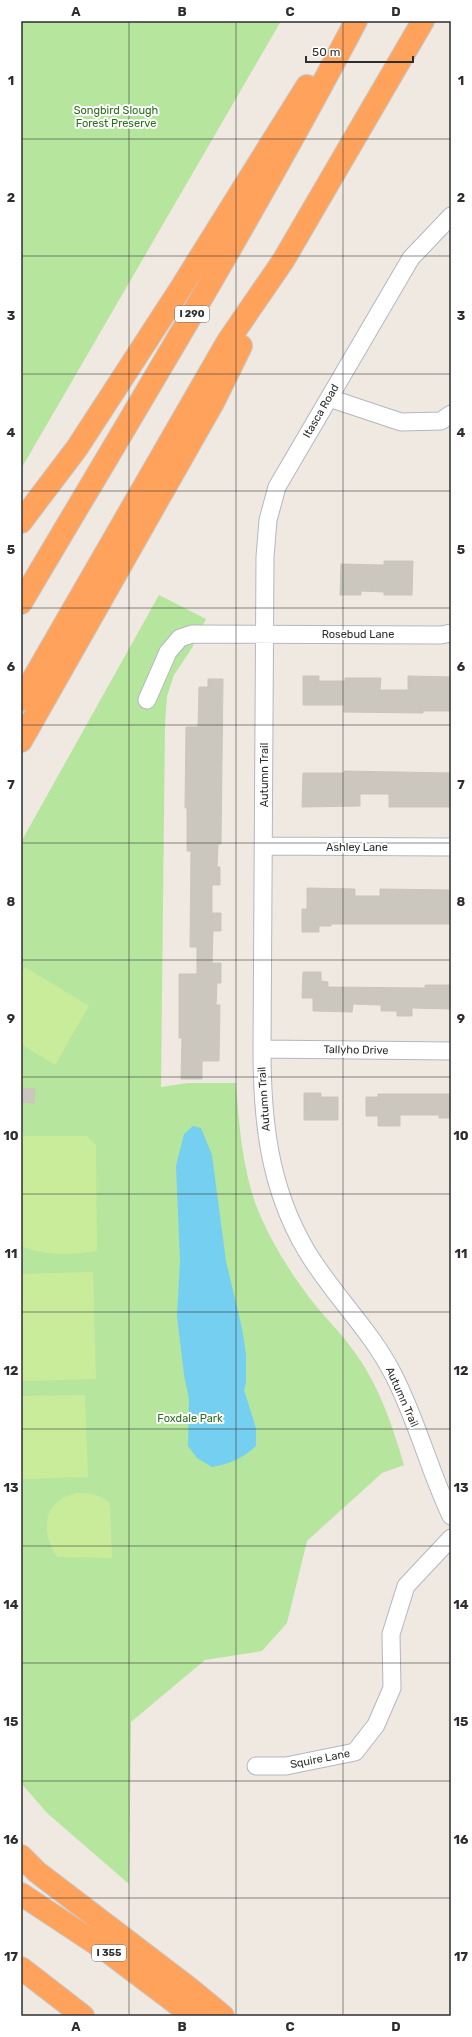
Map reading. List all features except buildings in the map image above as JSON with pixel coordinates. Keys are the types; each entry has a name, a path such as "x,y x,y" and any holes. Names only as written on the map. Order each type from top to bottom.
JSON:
{"highway":[{"path":"21,522 77,448 180,291 305,89 352,21"},
{"name":"I 290","path":"21,603 215,276 301,126 356,21"},
{"path":"21,741 214,401 283,261 423,21"},
{"path":"21,700 228,341 283,261"},
{"path":"21,1856 37,1872 189,1988 223,2016"},
{"name":"I 355","path":"21,1894 107,1951 193,2016"},
{"path":"21,1968 83,2016"}],"street":[{"name":"Itasca Road","path":"264,634 264,557 270,514 277,487 410,258 451,216"},
{"path":"329,398 401,422 441,421 451,414"},
{"name":"Rosebud Lane","path":"147,700 168,652 180,638 192,634 451,633"},
{"name":"Autumn Trail","path":"264,634 262,1089 266,1136 281,1198 306,1251 379,1349 393,1373 409,1407 436,1486 451,1516"},
{"name":"Ashley Lane","path":"264,846 451,847"},
{"name":"Tallyho Drive","path":"262,1049 451,1051"},
{"name":"Squire Lane","path":"256,1766 291,1765 355,1752 376,1725 392,1688 391,1634 406,1586 451,1538"}],"green space":[{"name":"Songbird Slough Forest Preserve","path":"21,21 281,21 21,469"},
{"name":"Foxdale Park","path":"159,595 206,619 192,648 174,675 167,696 165,724 161,1087 188,1083 236,1083 244,1160 251,1190 261,1218 282,1258 299,1283 316,1306 349,1344 362,1363 384,1405 404,1465 382,1473 307,1541 287,1623 262,1651 205,1660 131,1722 129,1884 47,1813 21,1783 21,842"},
{"path":"25,967 89,1006 55,1065 21,1044 21,973"},
{"path":"21,1136 87,1136 96,1145 97,1251 58,1254 39,1252 21,1246"},
{"path":"93,1272 96,1379 21,1381 21,1274"},
{"path":"85,1395 88,1477 21,1479 21,1396"},
{"path":"77,1493 95,1495 110,1503 112,1558 57,1557 48,1537 48,1518 51,1509 57,1502"}],"water":[{"path":"193,1126 201,1128 212,1155 226,1261 242,1328 246,1355 246,1383 244,1390 256,1428 256,1446 236,1460 212,1467 197,1458 188,1446 189,1399 184,1375 177,1316 180,1261 176,1166 184,1134"}]}
